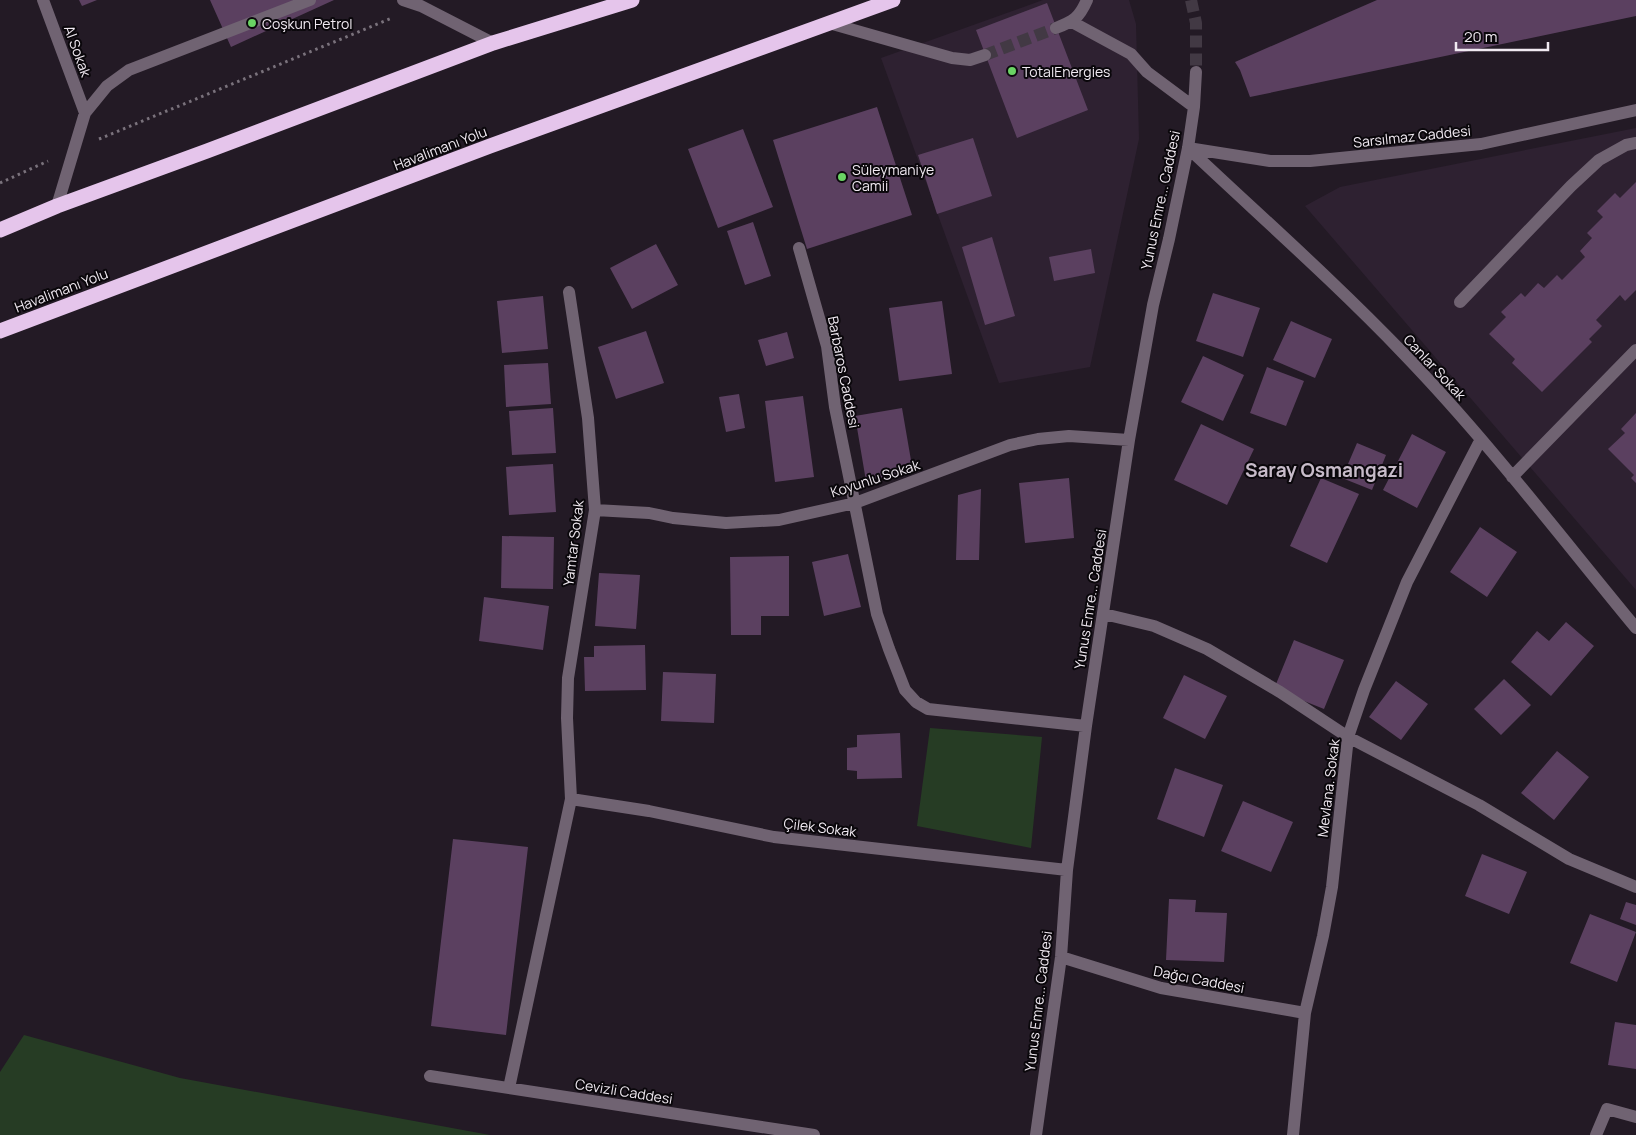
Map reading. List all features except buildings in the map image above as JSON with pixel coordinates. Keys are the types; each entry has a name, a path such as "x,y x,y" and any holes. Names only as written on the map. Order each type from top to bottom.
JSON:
{"highway":[{"path":"0,230 57,206 493,43 632,0"},
{"name":"Havalimanı Yolu","path":"0,331 490,146 893,0"}],"street":[{"name":"Al Sokak","path":"43,0 84,113"},
{"path":"57,206 84,113 107,86 129,70 310,0"},
{"path":"403,0 421,6 493,43"},
{"path":"1056,28 1072,22 1086,0"},
{"path":"1072,22 1131,54 1147,72 1194,107"},
{"path":"829,23 952,58 970,60 985,55"},
{"name":"Yunus Emre... Caddesi","path":"1036,1135 1061,957 1067,870 1086,726 1153,305 1188,148 1194,107 1196,72"},
{"name":"Sarsılmaz Caddesi","path":"1188,148 1270,161 1310,161 1482,144 1636,110"},
{"path":"1460,302 1599,160 1626,145 1636,143"},
{"name":"Canlar Sokak","path":"1188,148 1340,290 1404,354 1481,439 1636,628"},
{"name":"Barbaros Caddesi","path":"800,248 827,346 835,406 877,614 905,690 916,702 928,709 1086,726"},
{"name":"Yamtar Sokak","path":"509,1088 571,799 567,718 568,678 595,510 588,418 569,292"},
{"path":"1512,477 1636,350"},
{"name":"Koyunlu Sokak","path":"595,510 649,513 673,518 726,523 779,520 855,503 1010,445 1038,439 1069,436 1130,440"},
{"name":"Mevlana. Sokak","path":"1293,1135 1305,1013 1332,887 1348,737 1364,690 1407,582 1481,439"},
{"path":"1104,614 1154,626 1207,649 1280,692 1348,737 1479,805 1569,858 1636,887"},
{"name":"Çilek Sokak","path":"571,799 649,811 774,836 1067,870"},
{"name":"Dağcı Caddesi","path":"1061,957 1160,988 1305,1013"},
{"name":"Cevizli Caddesi","path":"430,1076 814,1135"},
{"path":"1596,1135 1607,1109 1636,1117"}],"path":[{"path":"0,183 74,150 421,6"}],"shaded area":[{"path":"1043,0 1129,0 1136,24 1139,139 1090,367 999,383 881,58"},
{"path":"1636,128 1636,590 1305,206 1340,187"}],"green space":[{"path":"930,728 1042,737 1031,848 917,826"},
{"path":"24,1035 180,1078 490,1135 0,1135 0,1072"}],"tunnel":[{"path":"1191,0 1196,23 1196,72"},
{"path":"985,55 1056,28"}],"place":[{"name":"Coşkun Petrol","path":"252,23"},
{"name":"TotalEnergies","path":"1012,71"},
{"name":"Süleymaniye Camii","path":"842,177"}],"district":[{"name":"Saray Osmangazi","path":"1324,470"}]}
